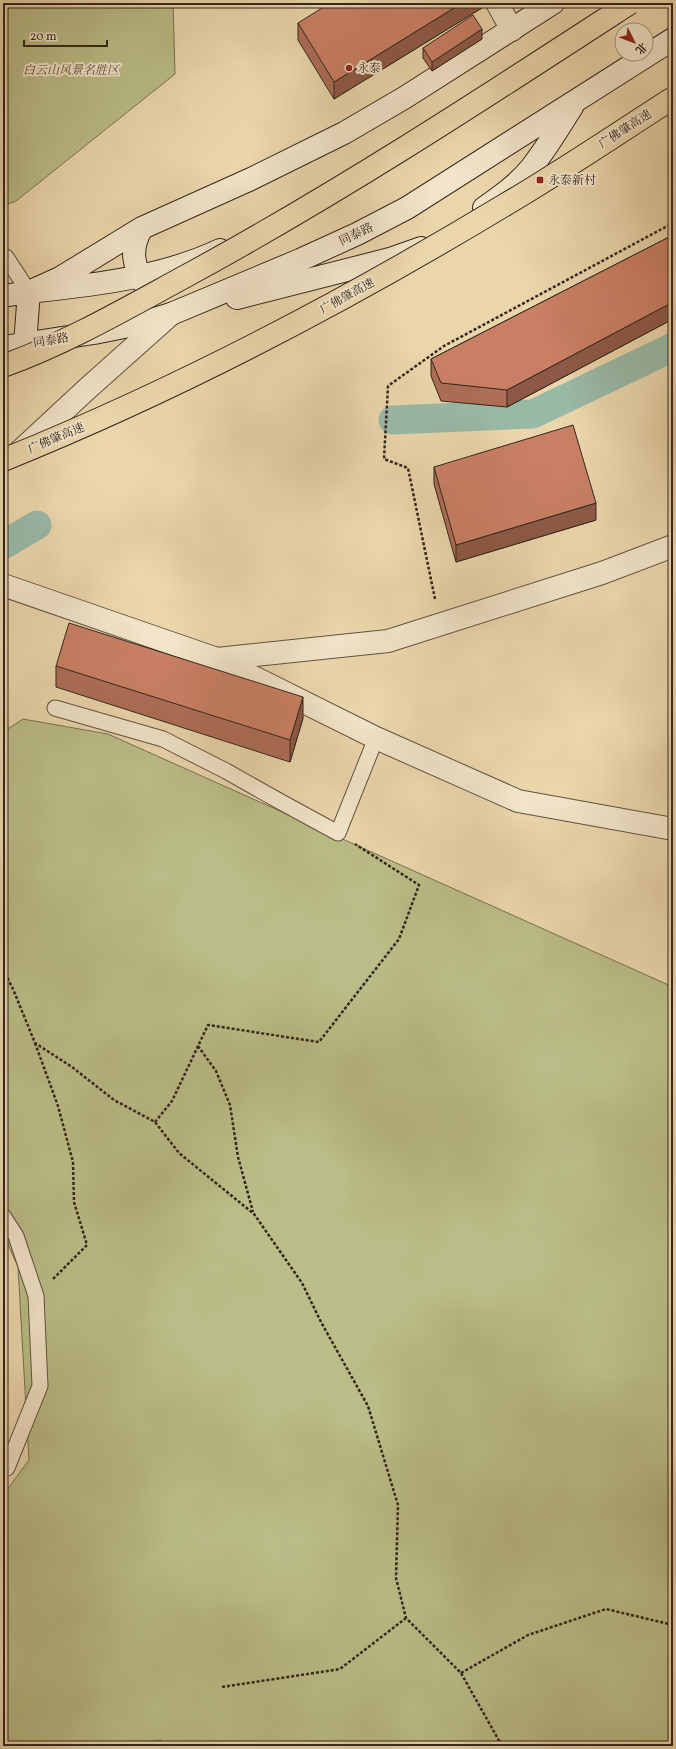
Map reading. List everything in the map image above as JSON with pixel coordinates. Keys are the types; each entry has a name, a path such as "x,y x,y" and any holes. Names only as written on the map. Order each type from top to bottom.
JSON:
{"highway":[{"path":"3,366 20,360 109,317 279,224 414,143 630,3"},
{"name":"广佛肇高速","path":"3,460 78,430 218,364 362,288 509,203 673,98"}],"street":[{"path":"497,3 512,30"},
{"path":"29,292 60,278 142,228 251,179 344,133 404,98 553,3"},
{"path":"3,296 100,284 140,276 214,253 299,212 351,182 570,41 625,3"},
{"name":"同泰路","path":"3,347 127,326 172,314 300,260 357,234 401,211 495,153 673,39"},
{"path":"3,467 87,389 172,314 309,281 390,259 423,247 459,227 505,193 531,168 552,139 575,102"},
{"path":"142,228 134,244 136,267 149,291 172,314"},
{"path":"25,344 29,292"},
{"path":"217,659 388,640 602,573 673,546"},
{"path":"3,585 217,659 376,738 518,801 673,829"}],"lane":[{"path":"3,256 6,257 29,292"},
{"path":"55,708 163,739 226,771 338,832 376,738"},
{"path":"3,1216 16,1236 36,1296 40,1386 7,1468"}],"path":[{"path":"440,624 408,468 384,459 388,386 444,346 673,223"},
{"path":"156,1122 172,1101 208,1025 319,1042 399,939 419,885 338,832"},
{"path":"3,969 13,989 35,1043 58,1106 73,1162 74,1202 87,1245 36,1296"},
{"path":"35,1043 72,1067 114,1100 156,1122 179,1153 254,1214 302,1283 321,1322 368,1406 398,1506 396,1578 406,1618 461,1673 502,1746"},
{"path":"198,1046 216,1071 230,1105 238,1158 254,1214"},
{"path":"461,1673 528,1635 606,1609 673,1625"},
{"path":"222,1687 340,1669 406,1618"}],"green space":[{"name":"白云山风景名胜区","path":"3,3 173,3 175,74 16,201 3,206"},
{"path":"23,719 108,734 673,987 673,1746 3,1746 3,1495 29,1460 18,1267 3,1233 3,732"}],"shaded area":[{"path":"161,1740 166,1746 110,1746 112,1745"}],"building":[{"name":"永泰","path":"330,3 462,3 334,82 298,23"},
{"path":"473,15 482,29 432,62 423,48"},
{"path":"673,235 673,302 507,390 441,383 431,359"},
{"path":"573,425 596,503 456,545 434,467"},
{"path":"69,623 303,697 290,740 56,666"}],"waterway":[{"path":"393,420 533,414 673,347"},
{"path":"3,545 37,525"}],"place":[{"name":"永泰","path":"349,68"},
{"name":"永泰新村","path":"540,180"}]}
